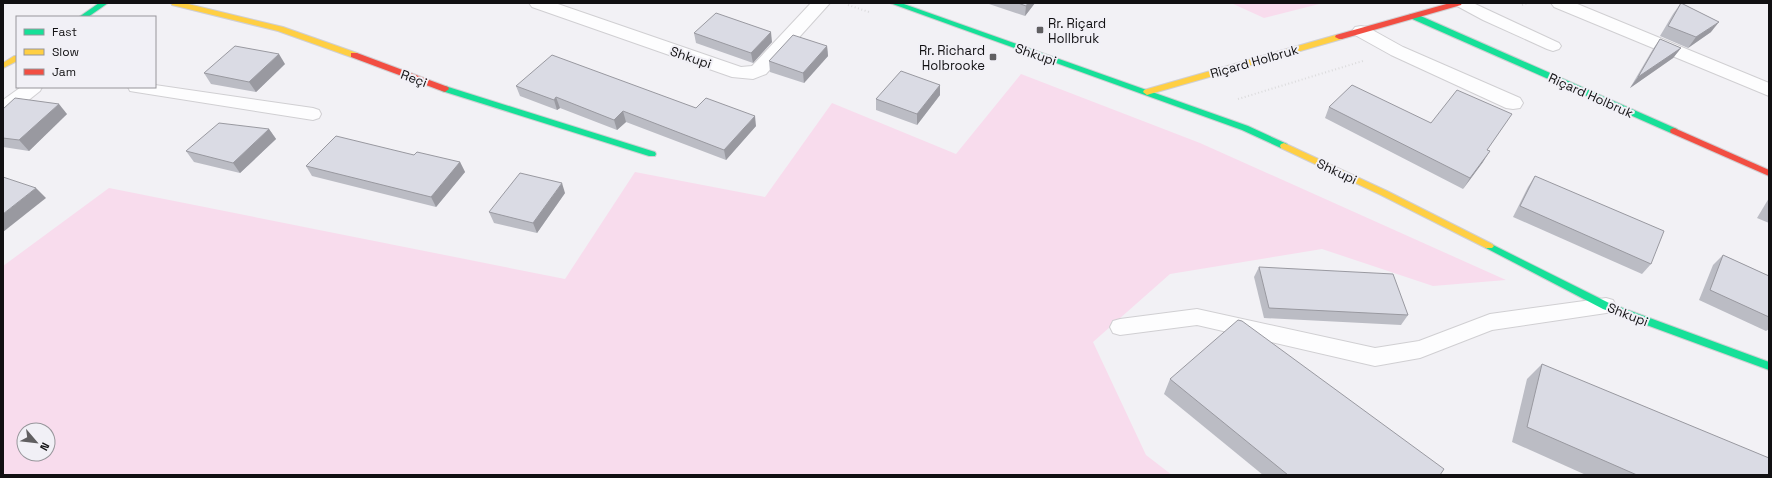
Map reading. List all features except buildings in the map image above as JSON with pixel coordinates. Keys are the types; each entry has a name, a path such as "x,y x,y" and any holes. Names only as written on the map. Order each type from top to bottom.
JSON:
{"street":[{"path":"84,16 104,3"},
{"name":"Reçi","path":"175,3 280,30 324,44 466,97 652,154"},
{"name":"Shkupi","path":"538,3 739,73 746,74 759,70 821,3"},
{"name":"Shkupi","path":"894,3 1245,128 1384,193 1606,306 1769,366"},
{"name":"Riçard Holbruk","path":"1147,92 1458,3"},
{"path":"1560,3 1769,90"},
{"name":"Riçard Holbruk","path":"1413,16 1769,173"},
{"path":"1361,31 1397,51 1513,103"},
{"path":"3,66 16,59"},
{"path":"3,110 32,88"}],"lane":[{"path":"1462,3 1488,17 1553,46"},
{"path":"143,88 313,114"},
{"path":"1120,327 1197,317 1375,357 1420,349 1490,322 1606,306"}],"shaded area":[{"path":"1231,3 1323,3 1264,18"},
{"path":"1021,74 1200,143 1506,280 1433,286 1322,249 1170,274 1093,342 1146,455 1172,475 3,475 3,266 109,188 565,279 635,172 765,197 832,103 956,154"}],"traffic: fast":[{"path":"84,16 104,3"},
{"path":"894,3 1245,128 1284,146"},
{"path":"1413,16 1674,131"},
{"path":"445,89 652,154"},
{"path":"1489,246 1606,306 1769,366"}],"traffic: slow":[{"path":"175,3 280,29 354,55"},
{"path":"1147,92 1339,37"},
{"path":"3,66 16,59"},
{"path":"1284,146 1384,193 1489,246"}],"traffic: jam":[{"path":"1339,37 1458,3"},
{"path":"354,55 445,89"},
{"path":"1674,131 1769,173"}],"place":[{"name":"Rr. Riçard Hollbruk","path":"1040,30"},
{"name":"Rr. Richard Holbrooke","path":"993,57"}]}
